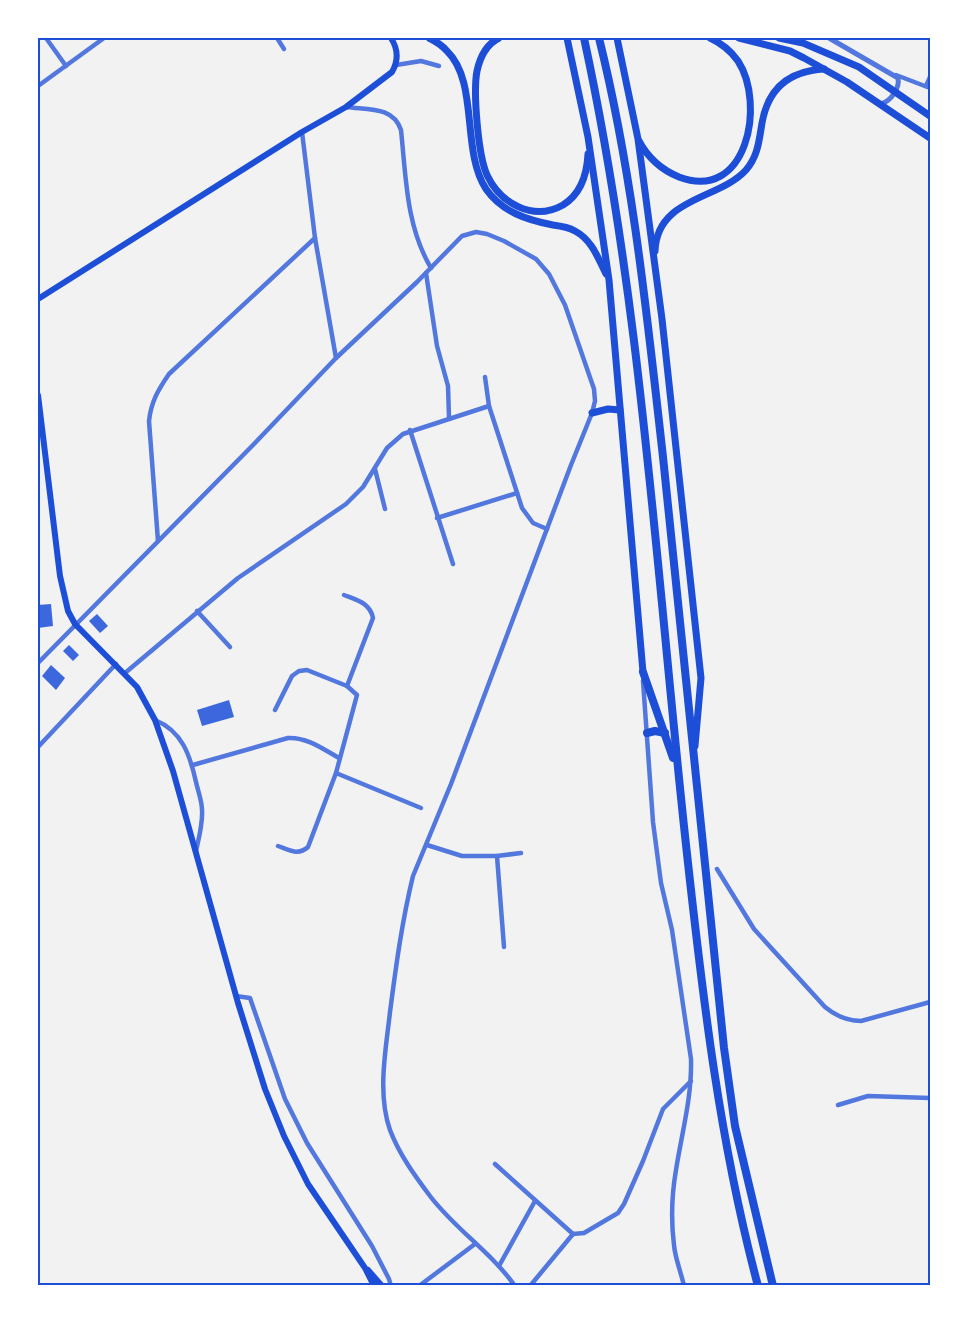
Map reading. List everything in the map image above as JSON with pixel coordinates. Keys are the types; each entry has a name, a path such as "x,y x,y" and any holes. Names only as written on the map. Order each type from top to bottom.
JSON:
{"highway":[{"path":"584,38 609,166 628,294 678,772 712,1062 740,1219 758,1286"},
{"path":"599,38 625,158 643,284 674,557 693,764 724,1048 735,1126 773,1286"},
{"path":"643,672 678,772"},
{"path":"647,733 655,731 664,734"}],"main road":[{"path":"38,299 345,107 392,72 396,65 396,50 391,38"},
{"path":"429,38 447,51 455,61 460,74 469,111 473,153 487,190 497,202 518,215 565,226 576,231 592,246 609,280"},
{"path":"499,38 487,48 482,57 476,80 483,163 494,186 502,196 512,204 532,211 550,210 568,202 582,184 585,175 588,137"},
{"path":"567,38 588,137 609,280 643,672"},
{"path":"617,38 638,139 655,268 701,678 693,764"},
{"path":"638,139 660,167 673,175 692,181 714,179 723,174 739,158 748,138 750,125 748,85 738,61 730,51 710,38"},
{"path":"739,38 789,51 824,69 930,138"},
{"path":"779,38 803,43 859,67 930,116"},
{"path":"655,268 658,236 670,218 692,199 731,183 750,166 758,150 764,112 777,88 783,81 800,73 824,69"},
{"path":"38,395 60,576 68,611 75,624 125,673 145,698 155,720 265,1089 284,1136 308,1184 365,1268 374,1286"},
{"path":"592,413 608,409 620,410"},
{"path":"365,1268 382,1286"}],"street":[{"path":"46,38 66,66"},
{"path":"38,86 103,38"},
{"path":"277,38 284,49"},
{"path":"829,38 896,75 928,87 930,77"},
{"path":"396,65 421,61 439,66"},
{"path":"881,104 887,102 895,91 899,81 896,75"},
{"path":"345,107 384,112 392,114 398,120 412,221 422,252 431,268"},
{"path":"302,132 315,238 336,358"},
{"path":"38,663 336,358 462,236 476,232 487,234 536,259 549,274 565,305 594,389 595,401 427,845 413,876 403,916 385,1058 384,1106 389,1128 400,1152 436,1204 500,1266 515,1286"},
{"path":"158,541 149,421 156,393 177,367 315,238"},
{"path":"426,273 437,346 448,386 450,417"},
{"path":"485,377 489,406 516,493 528,518 533,523 547,529"},
{"path":"125,673 197,611 263,559 346,504 363,486 387,448 395,440 410,430 489,406"},
{"path":"410,430 453,564"},
{"path":"375,470 386,509"},
{"path":"437,518 516,493"},
{"path":"345,595 366,604 372,611 373,618 347,686"},
{"path":"197,611 230,647"},
{"path":"38,747 116,664"},
{"path":"275,710 292,676 299,671 307,670 347,686 355,692 357,701 336,773 308,847 303,852 296,853 278,846"},
{"path":"643,672 653,822 691,1059 692,1080 676,1171 673,1209 674,1245 684,1286"},
{"path":"155,720 166,724 182,739 193,765 202,809 202,826 195,853"},
{"path":"193,765 288,738 308,741 339,758"},
{"path":"336,773 421,808"},
{"path":"427,845 462,856 497,856 520,853"},
{"path":"497,856 504,947"},
{"path":"717,869 754,928 833,1014 850,1021 861,1021 930,1002"},
{"path":"236,996 250,998 285,1100 307,1143 372,1246 391,1286"},
{"path":"530,1286 573,1234 584,1233 618,1213 643,1161 663,1109 692,1080"},
{"path":"838,1105 868,1096 930,1098"},
{"path":"495,1164 573,1234"},
{"path":"500,1266 535,1201"},
{"path":"419,1286 475,1244"}],"building":[{"path":"51,604 53,626 38,628 38,605"},
{"path":"97,614 108,626 100,633 89,621"},
{"path":"69,645 79,655 73,661 63,651"},
{"path":"51,665 65,678 56,690 42,676"},
{"path":"229,700 234,717 202,726 197,710"}]}
